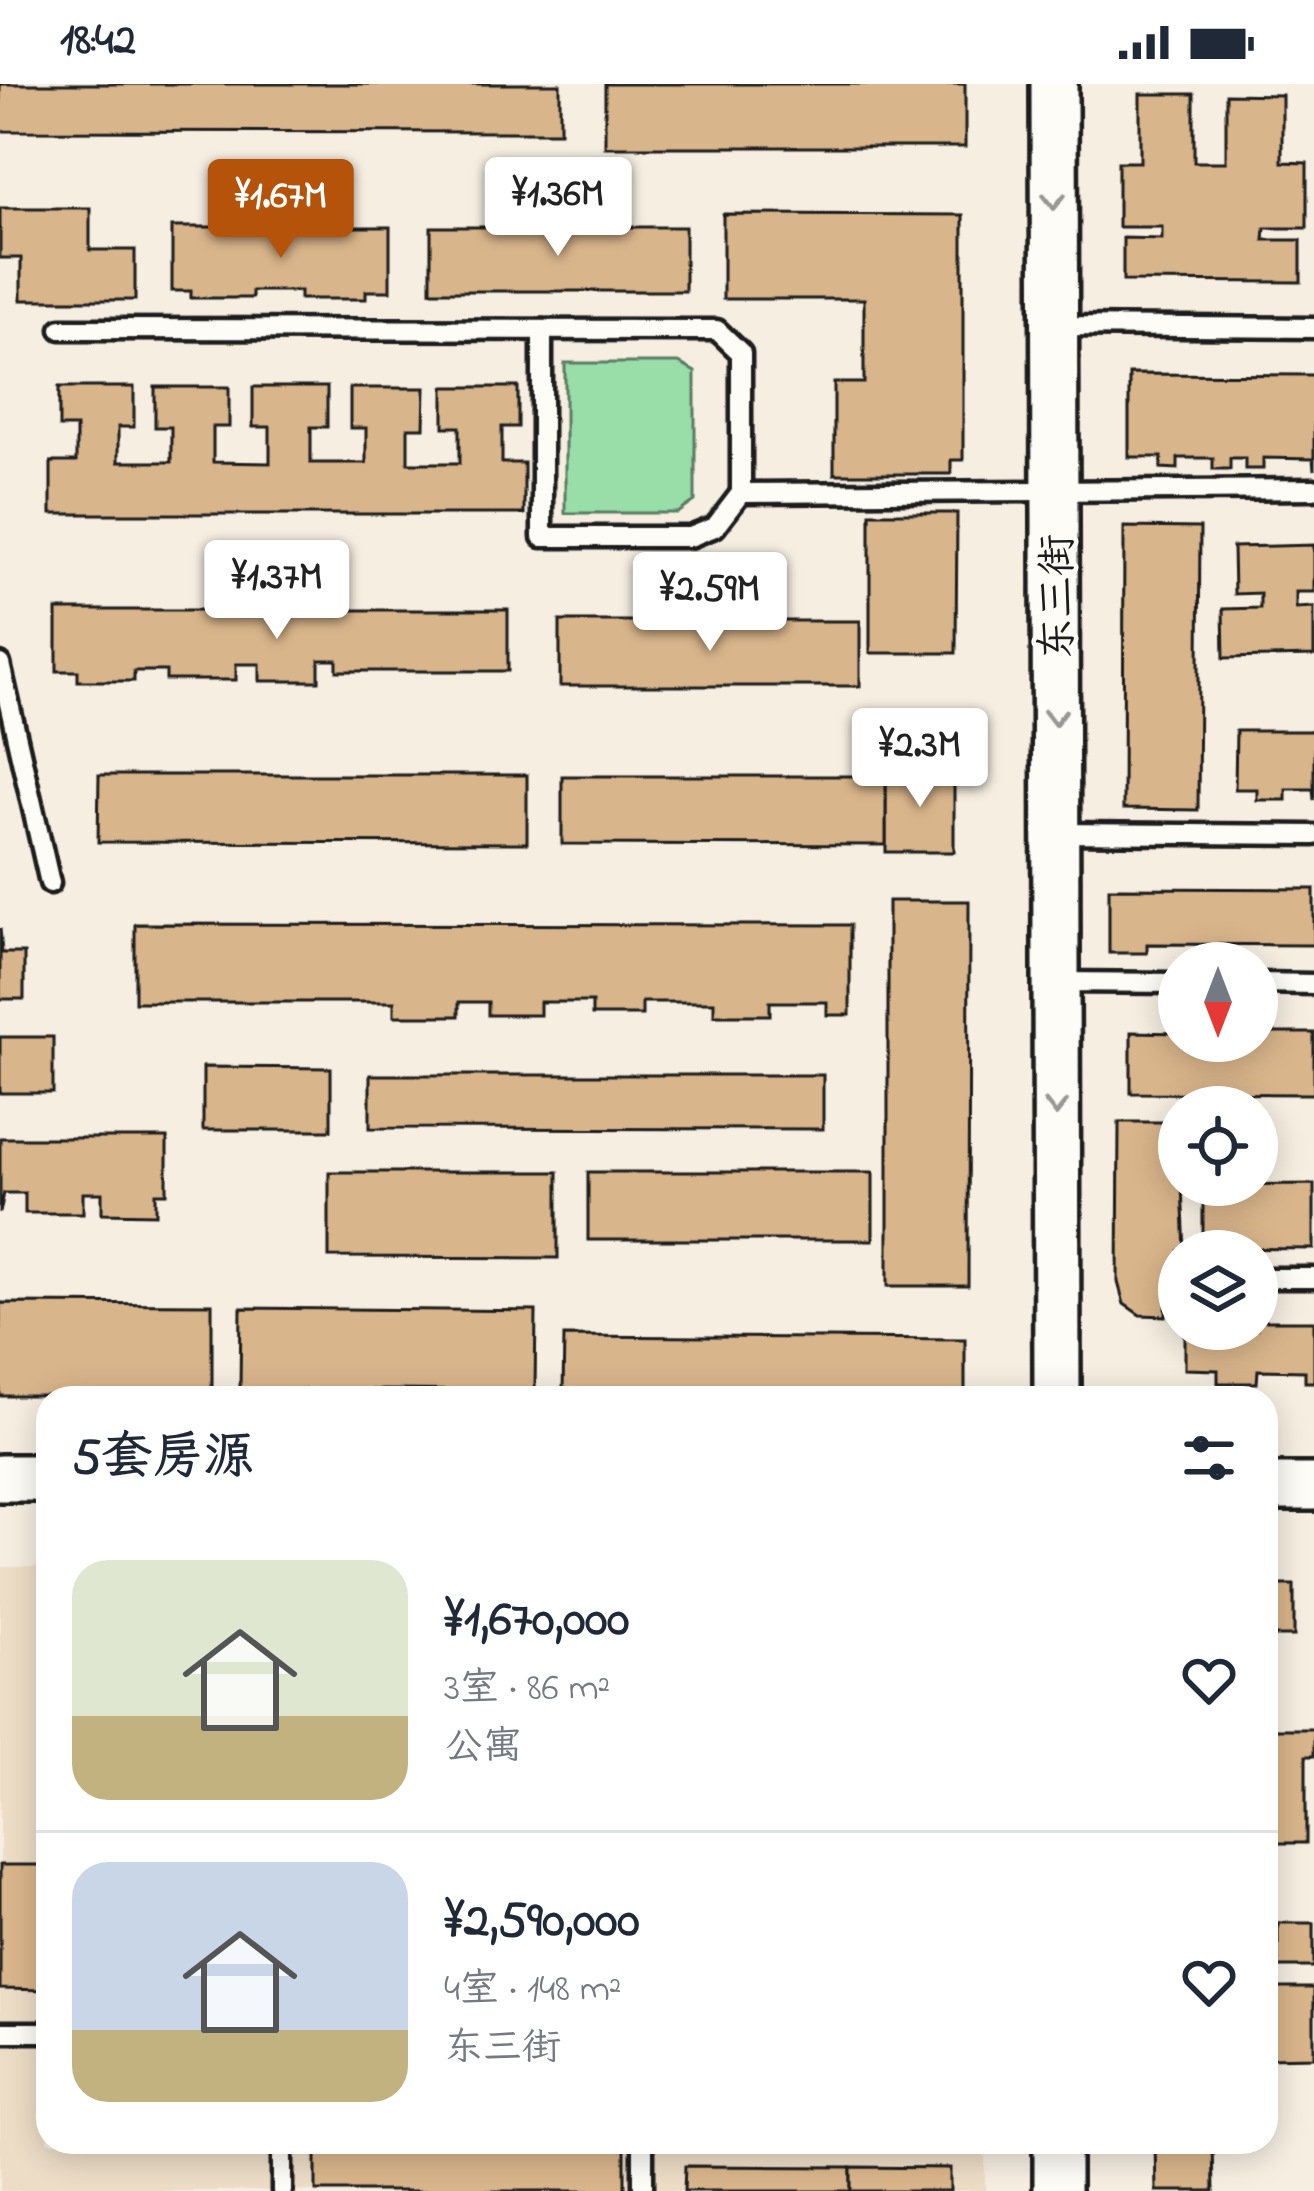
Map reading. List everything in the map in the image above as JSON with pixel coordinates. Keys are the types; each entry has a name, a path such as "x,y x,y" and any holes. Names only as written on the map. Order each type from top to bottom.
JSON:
{"street":[{"name":"东三街","path":"1054,84 1057,1386"},
{"path":"0,1478 36,1478"},
{"path":"1278,1487 1314,1487"},
{"path":"1057,2154 1057,2191"}],"lane":[{"path":"1054,326 1314,328"},
{"path":"61,329 717,330 741,353 741,493 715,527 690,537 542,537 542,330"},
{"path":"741,493 1314,489"},
{"path":"0,664 10,753 50,883"},
{"path":"1056,833 1314,836"},
{"path":"1056,982 1158,983"},
{"path":"1278,983 1314,984"},
{"path":"1278,1277 1314,1278"},
{"path":"0,2032 36,2032"},
{"path":"282,2154 282,2191"},
{"path":"643,2154 643,2191"}],"shaded area":[{"path":"0,1567 36,1567 36,2154 985,2154 985,2191 0,2191"}],"green space":[{"path":"565,363 679,363 695,372 695,501 678,513 565,513"}],"building":[{"path":"0,84 560,84 560,132 0,131"},
{"path":"605,84 965,84 965,147 605,147"},
{"path":"1140,94 1194,94 1194,162 1226,162 1226,94 1282,95 1282,162 1307,163 1307,228 1265,228 1264,240 1301,240 1301,282 1123,281 1123,238 1162,239 1162,227 1118,227 1118,162 1140,162"},
{"path":"0,208 90,208 90,250 135,250 135,300 21,300 21,258 0,258"},
{"path":"723,214 963,215 963,460 951,460 951,474 834,474 834,383 864,383 864,299 723,299"},
{"path":"172,227 390,227 390,291 366,291 366,299 300,299 300,291 252,291 252,298 191,298 191,291 172,291"},
{"path":"431,227 685,227 685,291 431,291"},
{"path":"1129,374 1314,375 1314,470 1313,459 1263,458 1263,469 1245,469 1245,458 1230,458 1230,469 1213,469 1213,458 1178,458 1178,469 1161,468 1162,457 1129,457"},
{"path":"59,387 134,387 134,427 118,427 118,462 171,462 171,427 155,427 155,387 229,387 229,427 213,427 213,462 270,463 270,427 253,427 253,387 327,387 327,427 311,427 311,463 366,463 366,428 350,428 350,388 425,388 424,428 408,428 408,463 460,463 460,427 444,427 444,387 518,387 518,427 502,427 502,463 524,463 524,514 51,514 51,462 76,462 76,427 59,427"},
{"path":"870,513 957,513 956,653 870,653"},
{"path":"1124,527 1200,528 1198,810 1123,809"},
{"path":"1314,545 1314,592 1296,592 1296,608 1314,607 1314,656 1224,658 1223,609 1260,608 1260,593 1234,594 1233,547"},
{"path":"57,610 508,610 508,671 337,671 337,660 319,660 319,681 260,681 260,664 236,664 236,680 166,680 166,671 134,671 134,681 78,681 78,671 57,671"},
{"path":"560,621 860,621 860,686 560,686"},
{"path":"1236,731 1314,731 1314,800 1313,789 1286,789 1286,800 1257,800 1257,789 1235,789"},
{"path":"886,768 954,768 954,852 886,852"},
{"path":"99,775 527,775 527,843 98,842"},
{"path":"562,776 886,776 886,845 562,844"},
{"path":"1109,888 1314,889 1314,945 1158,942 1147,944 1147,953 1109,953"},
{"path":"888,901 969,901 968,1286 888,1286"},
{"path":"135,924 850,925 850,1015 827,1015 827,1002 770,1002 770,1015 714,1015 714,1002 642,1002 642,1015 592,1015 592,1002 540,1002 540,1015 488,1015 488,1002 459,1002 459,1016 394,1016 394,1002 135,1002"},
{"path":"0,928 2,953 24,953 24,999 0,999"},
{"path":"1131,1032 1158,1033 1158,1062 1278,1062 1278,1033 1314,1033 1314,1094 1278,1094 1278,1086 1158,1086 1158,1093 1131,1093"},
{"path":"0,1037 53,1037 53,1093 0,1093"},
{"path":"203,1067 331,1068 331,1130 203,1130"},
{"path":"370,1075 823,1075 823,1129 370,1128"},
{"path":"1119,1122 1158,1122 1158,1206 1183,1206 1184,1230 1158,1230 1158,1316 1140,1315 1124,1304 1118,1282"},
{"path":"0,1138 167,1138 167,1193 156,1193 156,1214 102,1213 102,1193 83,1193 83,1213 25,1213 25,1193 4,1193 0,1213"},
{"path":"329,1172 558,1172 558,1258 329,1257"},
{"path":"588,1172 873,1172 873,1240 588,1240"},
{"path":"1278,1184 1314,1184 1314,1249 1278,1249 1278,1230 1203,1230 1203,1206 1278,1206"},
{"path":"0,1303 212,1304 212,1386 36,1386 36,1396 0,1396"},
{"path":"241,1308 536,1311 535,1386 240,1386"},
{"path":"1278,1321 1314,1321 1314,1382 1305,1382 1305,1371 1258,1370 1257,1383 1218,1383 1218,1370 1185,1369 1185,1350 1278,1350"},
{"path":"564,1336 965,1339 965,1386 563,1386"},
{"path":"1278,1585 1294,1585 1294,1636 1278,1636"},
{"path":"1278,1729 1314,1729 1314,1756 1306,1756 1306,1843 1278,1843"},
{"path":"0,1865 36,1865 36,1990 0,1989"},
{"path":"1278,1923 1314,1923 1314,1967 1278,1967"},
{"path":"1278,1988 1314,1988 1314,2057 1278,2058"},
{"path":"316,2154 625,2154 625,2191 316,2191"},
{"path":"1155,2154 1213,2154 1214,2191 1156,2191"},
{"path":"685,2166 851,2167 851,2191 684,2191"},
{"path":"851,2167 950,2168 950,2191 851,2191"}]}
